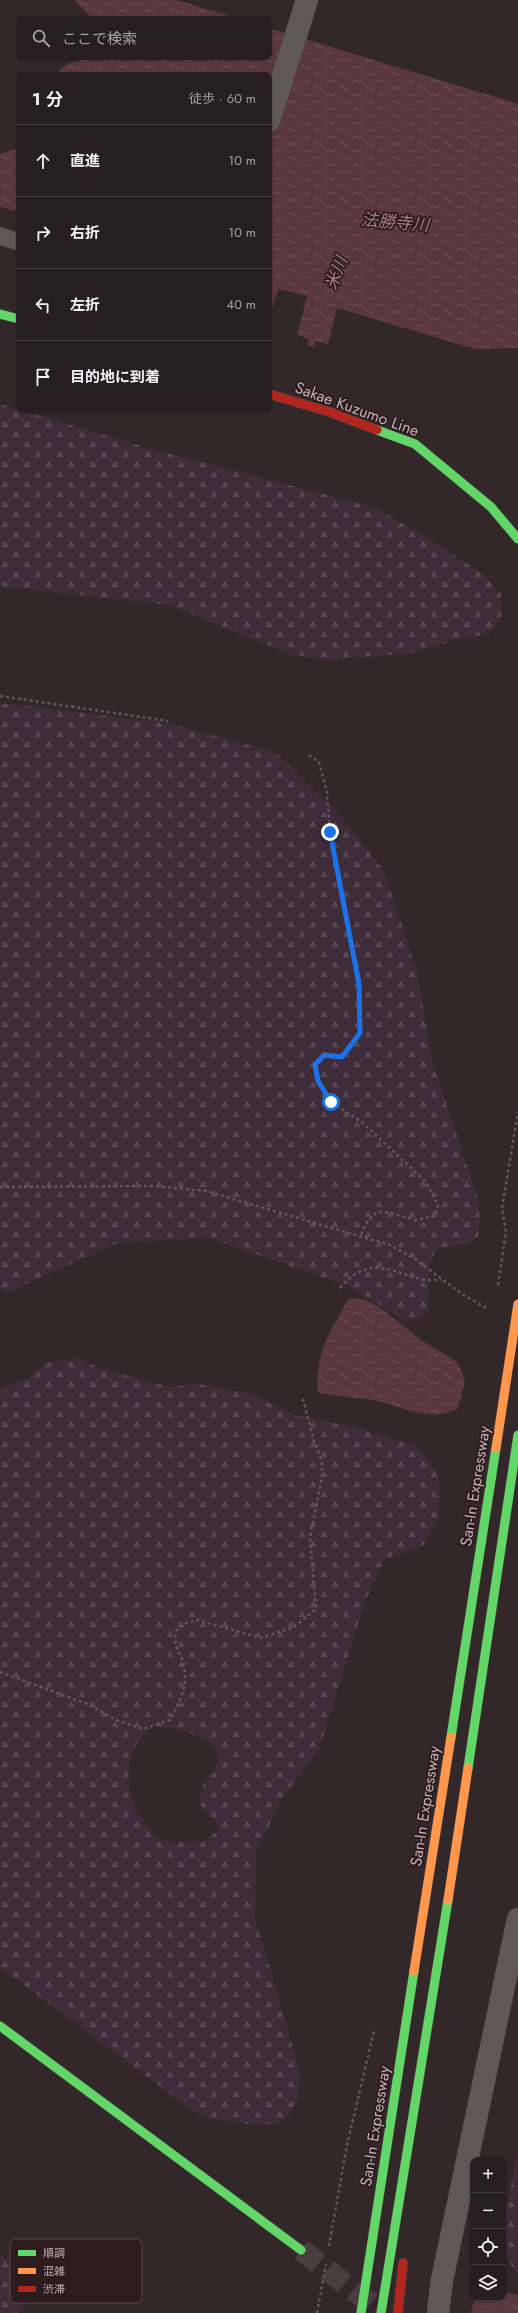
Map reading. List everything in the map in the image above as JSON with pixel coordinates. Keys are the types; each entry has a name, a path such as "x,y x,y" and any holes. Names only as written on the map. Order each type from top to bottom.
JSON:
{"main road":[{"path":"0,314 16,319"},
{"name":"Sakae Kuzumo Line","path":"272,395 330,412 415,444 491,507 518,539"},
{"name":"San-In Expressway","path":"361,2313 518,1304"},
{"path":"381,2313 430,2019 518,1435"},
{"path":"412,2186 430,2019"},
{"path":"0,2026 301,2250"},
{"path":"398,2313 405,2250"}],"street":[{"path":"272,111 307,0"},
{"path":"438,2313 442,2280 518,1919"}],"lane":[{"path":"0,236 16,241"}],"path":[{"path":"0,696 168,721"},
{"path":"309,755 319,762 327,793 330,832 359,984 360,1033 342,1057 324,1055 315,1065 318,1081 331,1102 363,1123 426,1182 438,1206 435,1216 416,1220 386,1212 377,1212 367,1222 360,1237"},
{"path":"0,1187 154,1186 206,1191 390,1245 415,1259 482,1307 490,1310"},
{"path":"340,1288 351,1275 375,1268 394,1270 432,1281 442,1279"},
{"path":"0,1672 90,1705 116,1720 143,1729 170,1720 184,1692 184,1666 174,1643 176,1631 184,1624 197,1620 262,1638 294,1627 316,1608 310,1537 322,1478 322,1461 314,1441 304,1399"}],"green space":[{"path":"0,404 16,409 16,412 27,412 141,446 376,508 439,545 484,575 501,594 501,617 489,634 459,639 414,653 328,660 292,655 169,605 0,586"},
{"path":"0,703 167,723 275,752 341,816 384,871 416,968 433,1063 478,1199 480,1222 478,1237 465,1244 437,1248 429,1265 428,1312 417,1321 400,1318 351,1287 209,1238 118,1243 9,1292 0,1289"},
{"path":"78,1358 99,1368 170,1387 198,1384 249,1393 295,1415 352,1426 415,1445 436,1471 440,1487 438,1520 424,1545 385,1559 365,1602 319,1750 283,1797 256,1853 255,1917 300,2072 298,2101 282,2123 239,2123 219,2120 197,2114 0,1967 0,1389 29,1378 46,1363","holes":["155,1726 190,1733 207,1741 213,1746 218,1754 215,1771 204,1783 200,1793 200,1798 203,1809 216,1822 219,1830 204,1841 173,1842 155,1837 134,1805 129,1779 131,1758 139,1740 146,1732"]},
{"path":"518,2150 518,2274 511,2264 506,2252 506,2211"},
{"path":"2,2256 10,2262 10,2303 26,2303 18,2313 0,2313 0,2258"}],"water":[{"path":"74,0 176,0 230,16 90,16"},
{"path":"272,29 518,104 518,348 475,349 337,308 328,344 316,341 314,347 307,345 309,339 297,335 307,296 278,289 272,309 272,72 58,72 63,67 76,61 272,60"},
{"path":"16,149 16,211 0,207 0,154"},
{"path":"349,1298 366,1300 379,1307 421,1340 456,1361 465,1381 458,1408 448,1413 425,1414 379,1401 318,1393 321,1354 330,1332"},
{"path":"506,2293 518,2295 518,2313 471,2313 474,2301 506,2301"}],"tunnel":[{"path":"301,2250 378,2309"}],"traffic: fast":[{"path":"0,314 16,318"},
{"path":"377,430 415,444 491,507 518,539"},
{"path":"468,1768 518,1435"},
{"path":"451,1737 496,1448"},
{"path":"381,2313 448,1900"},
{"path":"361,2313 414,1971"},
{"path":"0,2026 301,2250"}],"traffic: slow":[{"path":"496,1448 518,1304"},
{"path":"414,1971 451,1737"},
{"path":"448,1900 468,1768"}],"traffic: jam":[{"path":"272,395 330,412 377,430"},
{"path":"398,2313 403,2263"}],"route":[{"path":"330,832 345,921 359,984 360,1033 342,1057 324,1055 315,1065 318,1081 331,1102"}],"water label":[{"name":"法勝寺川","path":"395,222"},
{"name":"米川","path":"336,273"}]}
